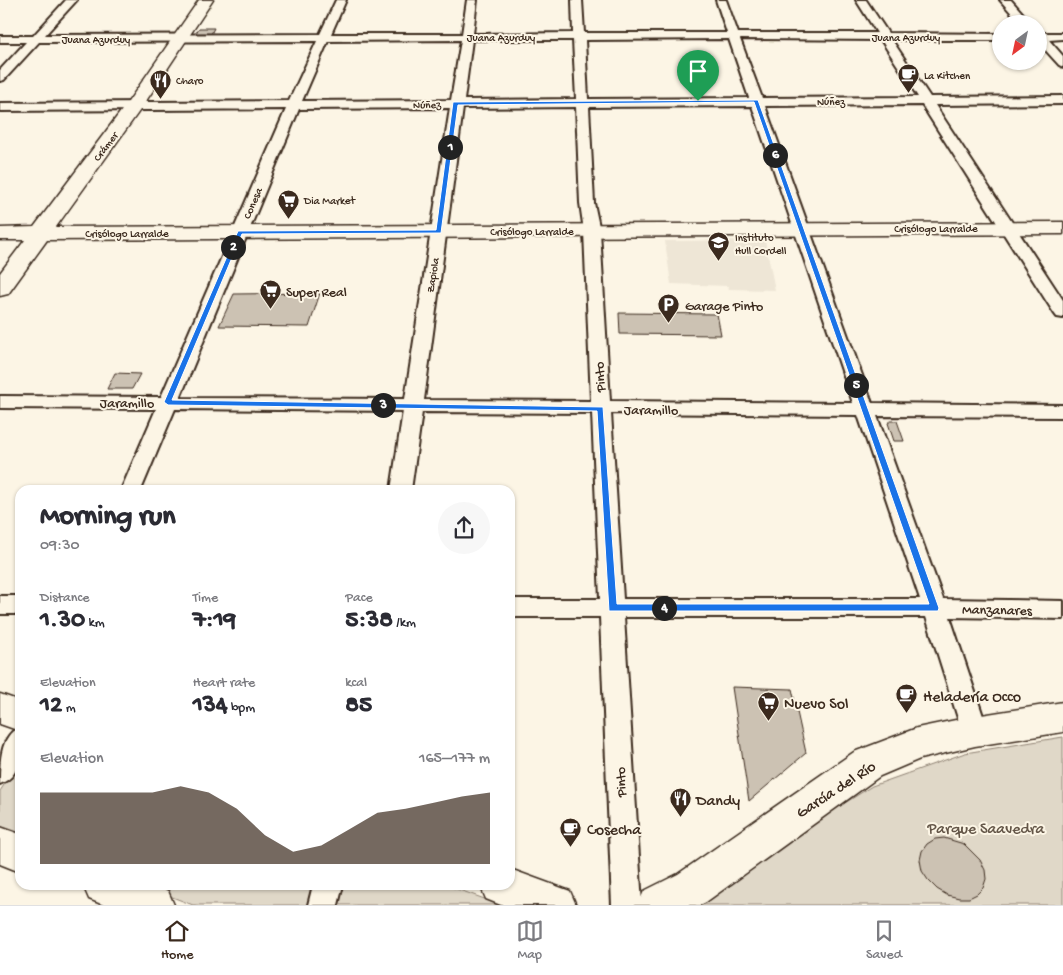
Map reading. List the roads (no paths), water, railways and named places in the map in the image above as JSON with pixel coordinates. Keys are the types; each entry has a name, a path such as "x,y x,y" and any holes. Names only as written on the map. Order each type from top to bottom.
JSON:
{"street":[{"path":"0,77 72,0"},
{"name":"Crámer","path":"0,289 134,106 206,0"},
{"name":"Conesa","path":"133,485 294,105 341,0"},
{"name":"Zapiola","path":"401,485 439,231 455,103 472,0"},
{"name":"Pinto","path":"577,0 587,210 592,231 623,858 627,905"},
{"path":"721,0 935,608 974,731"},
{"path":"861,0 928,101 1063,313"},
{"path":"1005,0 1019,15"},
{"name":"Juana Azurduy","path":"0,39 734,36 992,37"},
{"path":"1048,36 1063,36"},
{"path":"1048,46 1063,63"},
{"name":"Núñez","path":"0,107 1063,100"},
{"name":"Crisólogo Larralde","path":"0,234 1063,228"},
{"name":"Jaramillo","path":"0,402 1063,411"},
{"path":"0,605 15,605"},
{"name":"Manzanares","path":"515,608 935,608 1063,610"},
{"path":"0,709 15,714"},
{"name":"García del Río","path":"658,905 692,888 867,764 917,744 974,731 1063,717"},
{"path":"0,772 15,746"},
{"path":"0,845 15,850"},
{"path":"116,890 154,905"},
{"path":"323,905 327,890"},
{"path":"514,890 556,905"}],"place":[{"name":"La Kitchen","path":"908,94"},
{"name":"Charo","path":"160,99"},
{"name":"Dia Market","path":"288,219"},
{"name":"Instituto Hull Cordell","path":"719,262"},
{"name":"Super Real","path":"270,310"},
{"name":"Garage Pinto","path":"669,324"},
{"name":"Heladería Occo","path":"907,714"},
{"name":"Nuevo Sol","path":"768,721"},
{"name":"Dandy","path":"680,818"},
{"name":"Cosecha","path":"571,847"}],"park label":[{"name":"Parque Saavedra","path":"986,827"}]}
